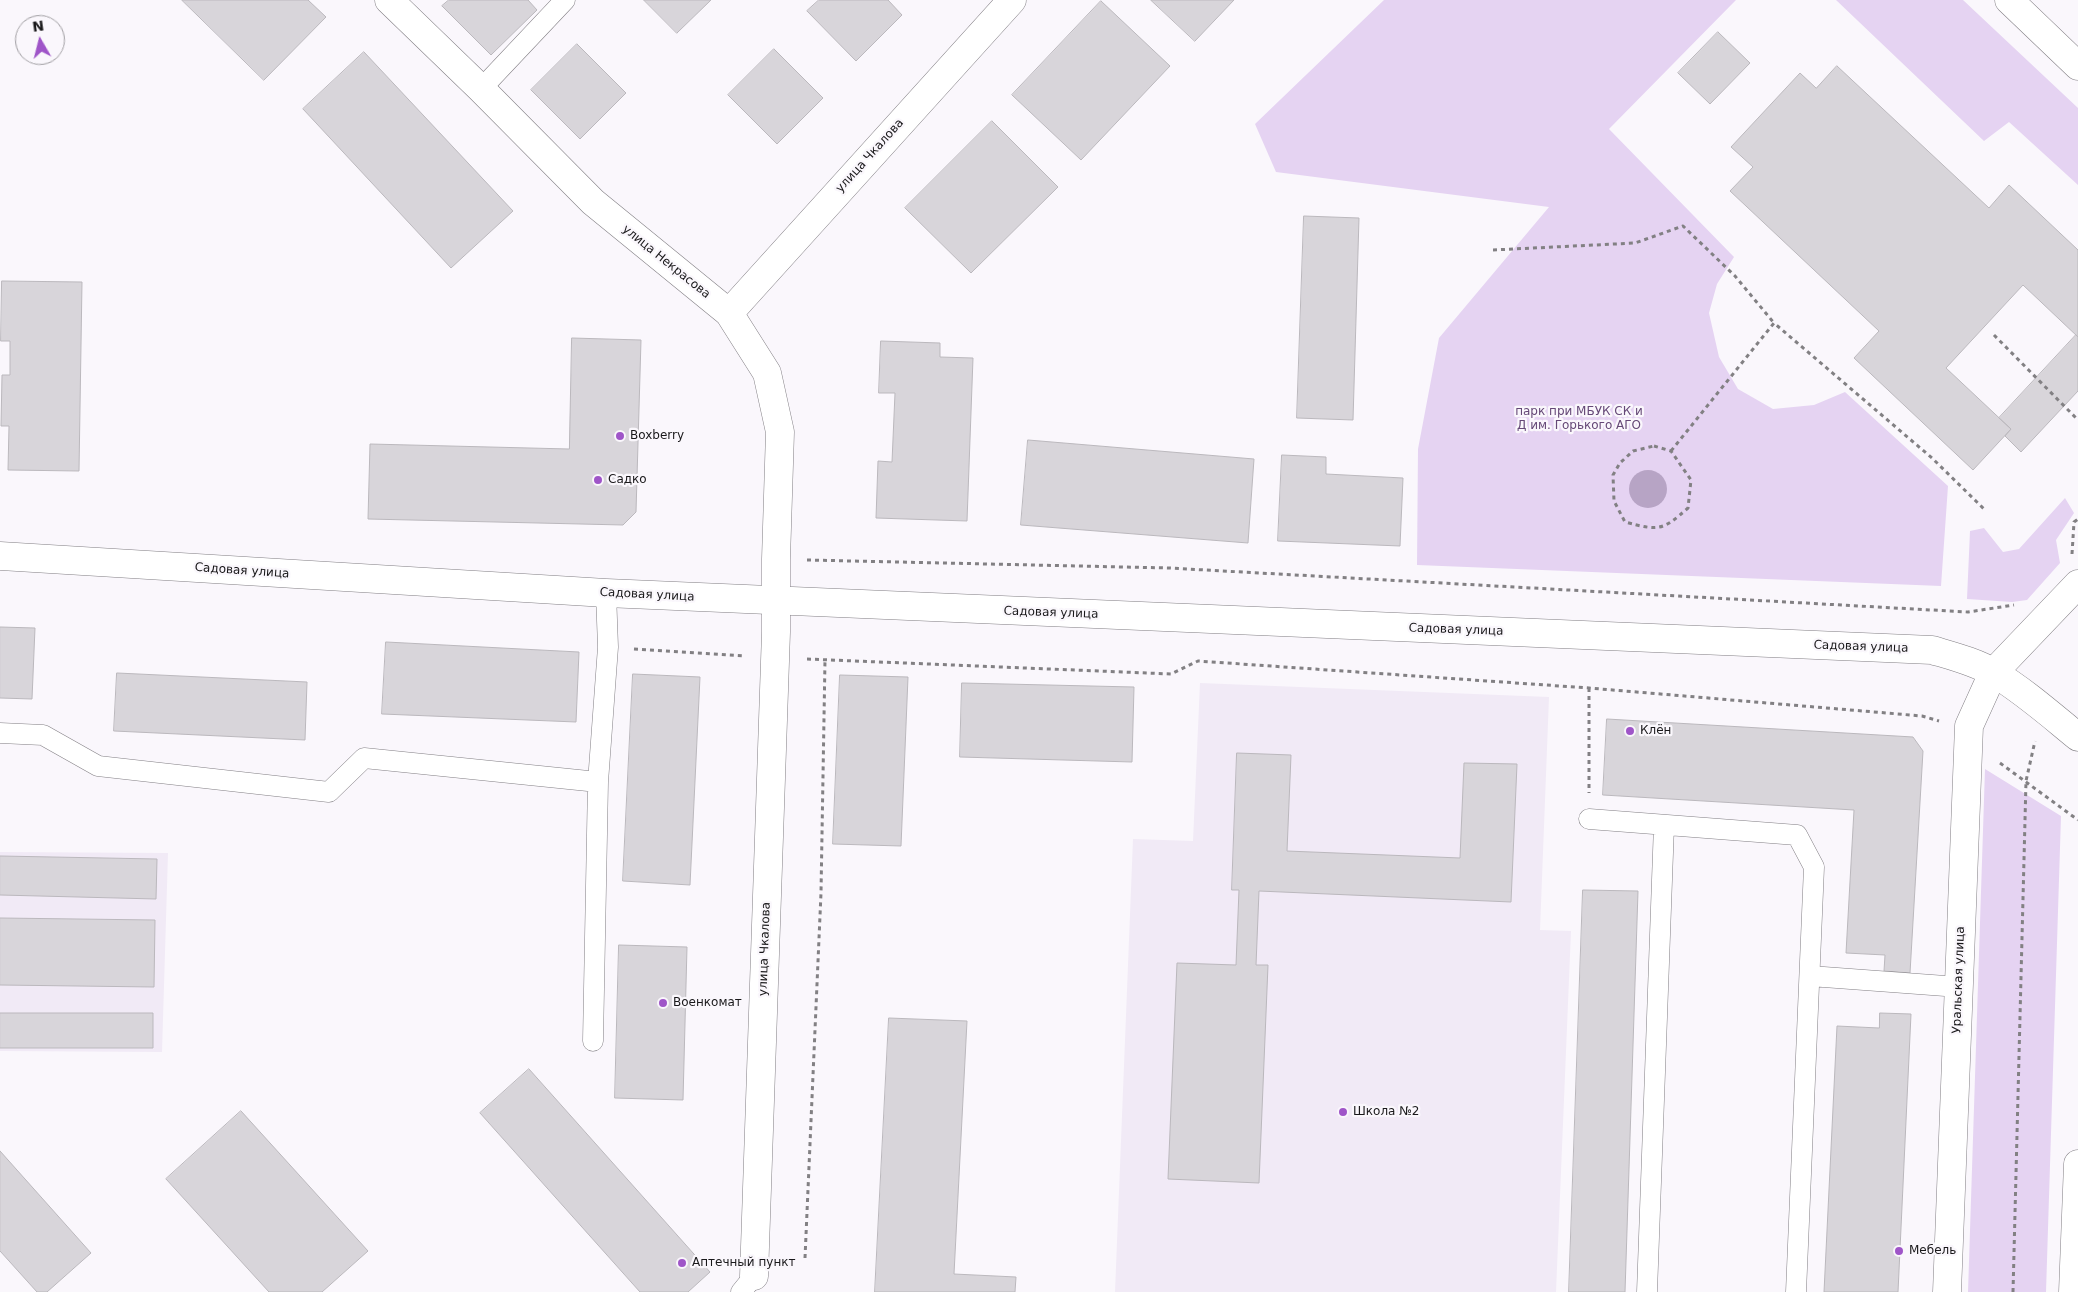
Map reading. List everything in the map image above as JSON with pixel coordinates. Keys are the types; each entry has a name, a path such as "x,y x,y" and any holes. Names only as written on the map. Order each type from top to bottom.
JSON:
{"street":[{"name":"улица Некрасова","path":"389,0 593,202 729,313 767,373 780,432 776,600"},
{"name":"улица Чкалова","path":"729,313 1012,0"},
{"path":"2009,0 2078,66"},
{"name":"Садовая улица","path":"0,556 606,594 1932,650 1950,655 1993,673 2043,708 2078,736"},
{"name":"Уральская улица","path":"1947,1292 1969,726 1993,673 2078,584"},
{"name":"улица Чкалова","path":"747,1284 776,658 776,600"},
{"path":"2073,1292 2078,1164"}],"lane":[{"path":"481,89 565,0"},
{"path":"593,1041 598,782 608,647 606,594"},
{"path":"0,732 43,735 98,766 329,792 364,758 598,782"},
{"path":"1589,819 1798,835 1814,867 1796,1292"},
{"path":"1647,1292 1664,825"},
{"path":"1810,976 1959,987"}],"path":[{"path":"1493,250 1635,243 1683,226 1735,276 1774,322 1932,458 1984,509"},
{"path":"1672,451 1774,322"},
{"path":"1994,336 2078,420"},
{"path":"1654,446 1672,451 1691,480 1688,508 1668,525 1649,528 1625,522 1614,501 1613,475 1620,463 1633,451 1654,446"},
{"path":"2070,558 2073,550 2074,522 2078,519"},
{"path":"776,559 1169,568 1968,612 2015,605"},
{"path":"608,647 776,658 1171,674 1198,661 1589,688 1922,716 1947,724 2078,820"},
{"path":"805,1258 821,893 825,660"},
{"path":"1589,688 1589,819"},
{"path":"2013,1292 2026,781 2043,708"}],"shaded area":[{"path":"1648,470 1661,476 1667,489 1661,502 1648,508 1635,502 1629,489 1635,476"},
{"name":"Школа №2","path":"1200,683 1549,697 1540,930 1571,931 1556,1292 1115,1292 1133,839 1193,841"},
{"path":"0,852 168,853 162,1052 0,1051"}],"green space":[{"name":"парк при МБУК СК и Д им. Горького АГО","path":"1384,0 1736,0 1609,129 1734,257 1717,284 1709,313 1719,357 1738,389 1773,409 1814,405 1845,392 1948,486 1941,586 1417,565 1418,449 1439,338 1549,207 1276,172 1255,124"},
{"path":"1836,0 1963,0 2078,108 2078,185 2009,122 1984,141"},
{"path":"2065,498 2074,513 2056,540 2060,563 2027,600 2012,602 1967,599 1970,531 1984,528 2003,552 2019,549"},
{"path":"1985,769 2061,816 2046,1292 1968,1292"}],"building":[{"path":"182,0 308,0 326,17 264,80"},
{"path":"449,0 528,0 537,10 491,55 442,6"},
{"path":"644,0 711,0 677,33"},
{"path":"819,0 888,0 902,15 856,61 807,11"},
{"path":"1151,0 1234,0 1195,41"},
{"path":"1101,1 1170,66 1081,160 1012,95"},
{"path":"1718,32 1750,63 1710,104 1678,73"},
{"path":"577,44 626,93 580,139 531,90"},
{"path":"774,49 823,98 777,144 728,95"},
{"path":"364,52 513,211 451,268 303,109"},
{"path":"1837,66 1989,208 2009,185 2078,250 2078,337 2023,285 1946,368 2011,429 1973,470 1854,358 1879,331 1730,191 1753,167 1731,147 1800,73 1816,88"},
{"path":"992,121 1058,187 971,273 905,208"},
{"path":"1304,216 1359,218 1353,420 1297,418"},
{"path":"2,281 82,282 79,471 8,470 9,426 1,426 2,375 10,375 10,341 1,341"},
{"path":"2076,335 2078,337 2078,391 2021,452 2005,436 2011,429 1999,418"},
{"path":"572,338 641,340 636,512 623,525 368,519 370,444 569,449"},
{"path":"881,341 940,343 940,357 973,358 967,521 876,518 878,461 892,462 895,393 879,393"},
{"path":"1028,440 1254,459 1248,543 1021,525"},
{"path":"1282,455 1326,457 1326,474 1403,478 1400,546 1278,541"},
{"path":"0,627 35,628 32,699 0,698"},
{"path":"386,642 579,652 576,722 382,714"},
{"path":"117,673 307,682 305,740 114,731"},
{"path":"633,674 700,677 690,885 623,881"},
{"path":"840,675 908,677 901,846 833,844"},
{"path":"962,683 1134,687 1132,762 960,757"},
{"path":"1607,719 1913,737 1923,751 1910,973 1884,971 1885,955 1846,953 1854,810 1603,795"},
{"path":"1237,753 1291,755 1287,851 1460,858 1464,763 1517,764 1511,902 1259,891 1256,965 1268,965 1259,1183 1168,1179 1177,963 1236,965 1239,890 1232,890"},
{"path":"0,856 157,859 156,899 0,895"},
{"path":"1583,890 1638,891 1625,1292 1569,1292"},
{"path":"0,918 155,920 154,987 0,985"},
{"path":"619,945 687,947 683,1100 615,1098"},
{"path":"0,1013 153,1013 153,1048 0,1048"},
{"path":"1880,1013 1911,1014 1898,1292 1824,1292 1837,1026 1879,1028"},
{"path":"889,1018 967,1021 954,1274 1016,1277 1015,1292 875,1292"},
{"path":"529,1069 710,1272 688,1292 640,1292 480,1113"},
{"path":"241,1111 368,1251 322,1292 269,1292 166,1179"},
{"path":"0,1151 91,1253 47,1292 37,1292 0,1251"}],"place":[{"name":"Boxberry","path":"620,436"},
{"name":"Садко","path":"598,480"},
{"name":"Клён","path":"1630,731"},
{"name":"Военкомат","path":"663,1003"},
{"name":"Школа №2","path":"1343,1112"},
{"name":"Мебель","path":"1899,1251"},
{"name":"Аптечный пункт","path":"682,1263"}]}
